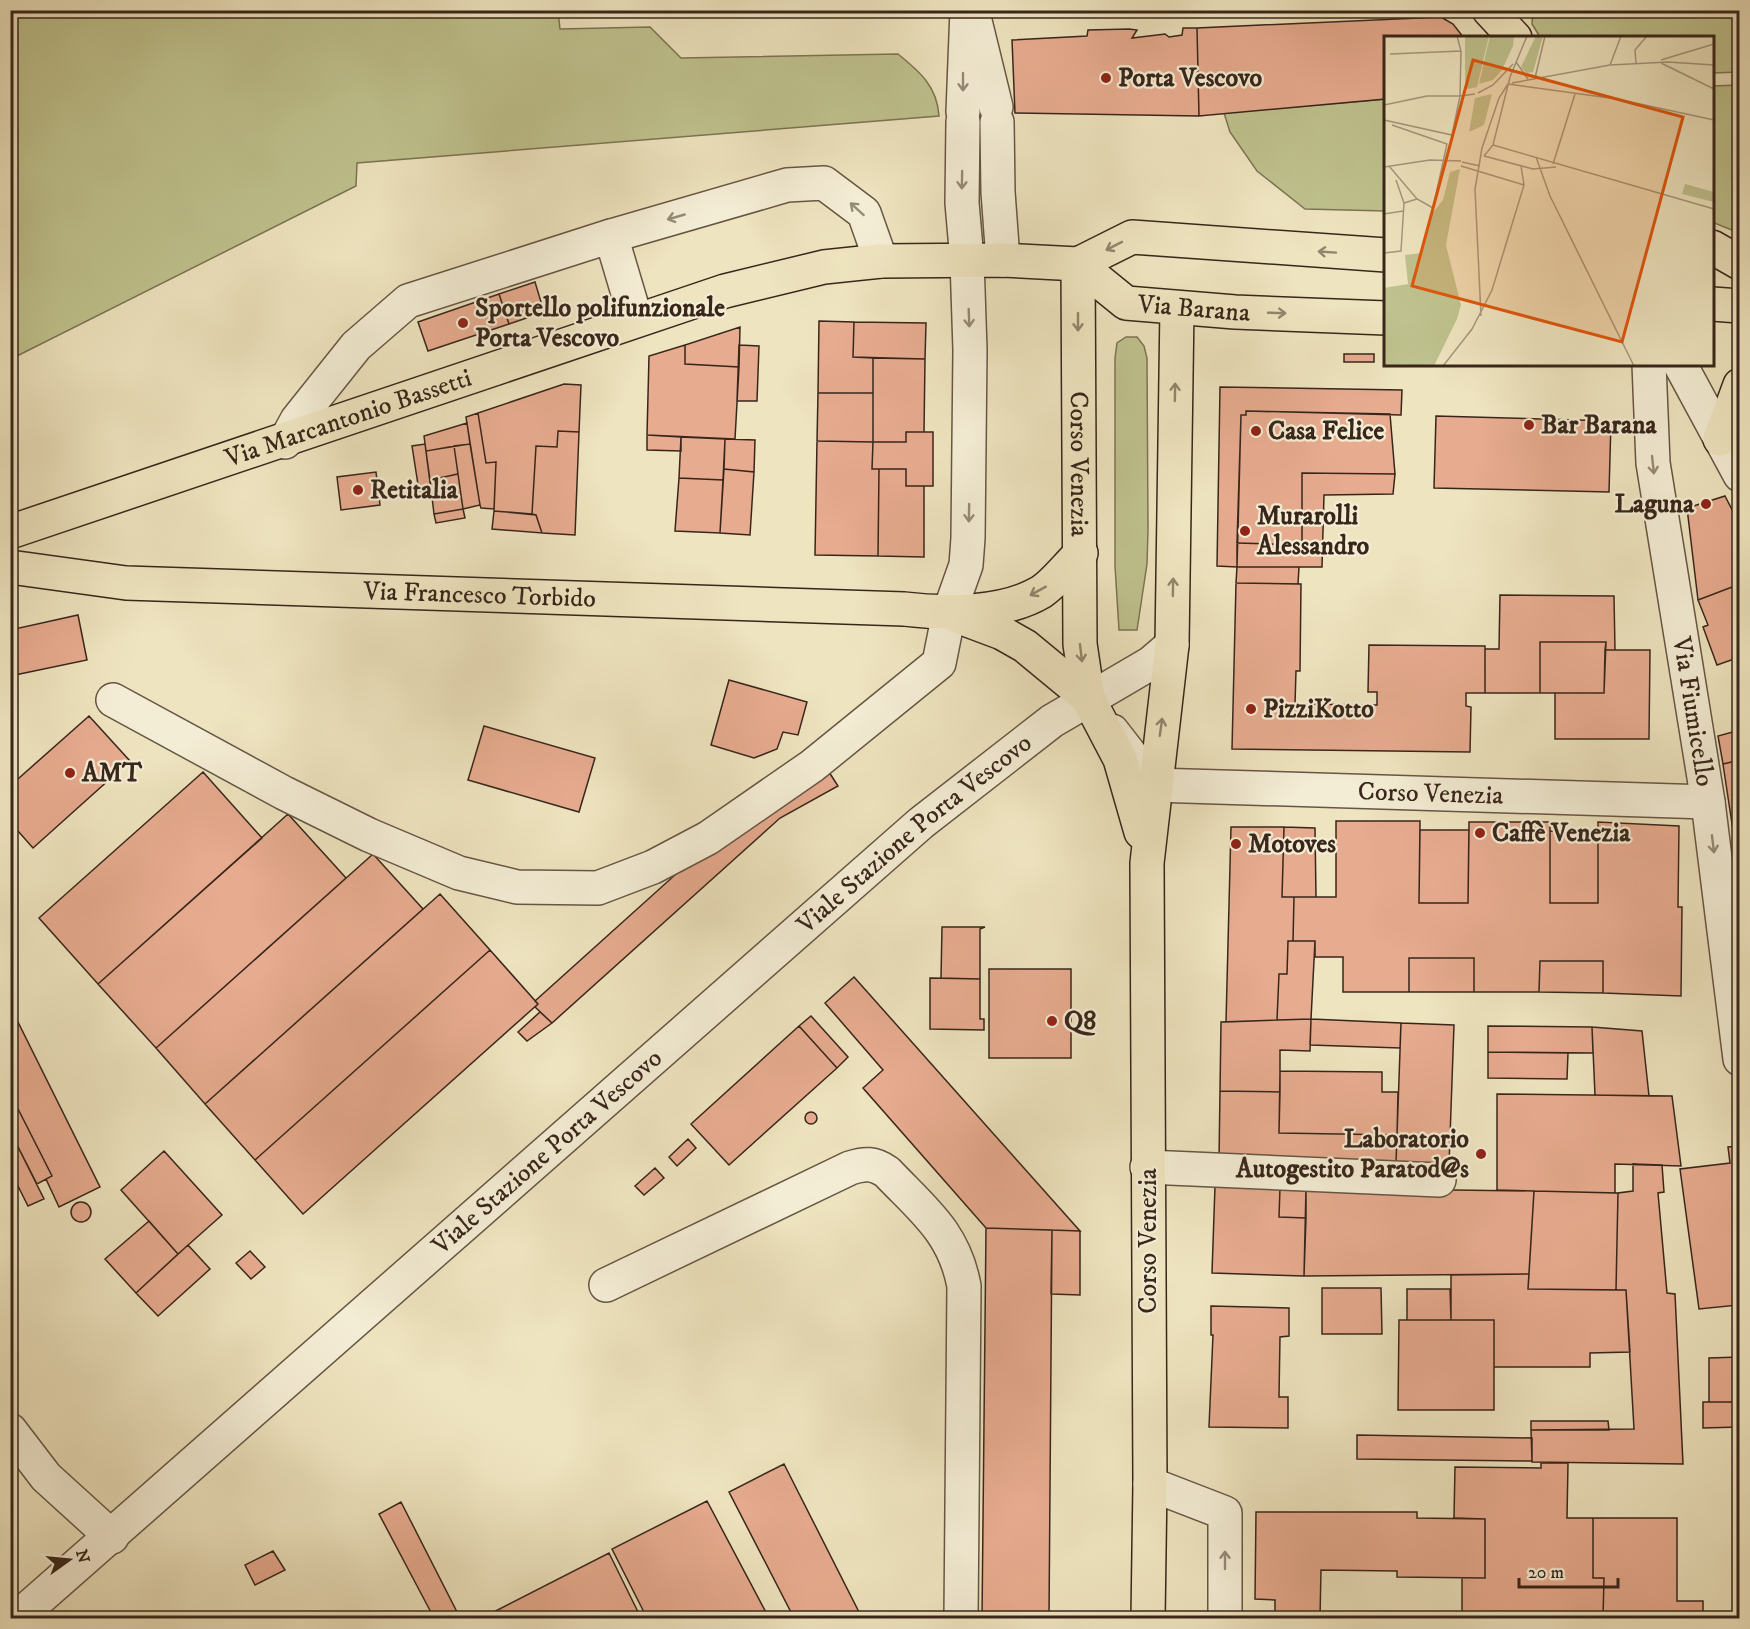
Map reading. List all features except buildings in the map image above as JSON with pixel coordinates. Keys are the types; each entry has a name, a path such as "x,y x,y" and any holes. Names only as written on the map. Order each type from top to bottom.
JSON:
{"main road":[{"path":"1489,11 1496,36"},
{"path":"1489,11 1513,36"},
{"path":"1078,264 1132,237 1384,255"},
{"path":"1714,248 1740,263"},
{"name":"Via Marcantonio Bassetti","path":"10,532 285,442 636,320 725,291 780,277 824,267 881,261 1003,260 1078,264"},
{"name":"Via Barana","path":"1078,264 1126,303 1177,308 1384,318"},
{"name":"Corso Venezia","path":"1078,264 1080,644 1088,698 1120,759 1136,810 1147,863"},
{"path":"1714,304 1740,306"},
{"name":"Corso Venezia","path":"1148,1618 1150,1484 1147,863 1154,785 1172,645 1177,308"},
{"path":"1720,439 1740,385"},
{"name":"Via Francesco Torbido","path":"10,567 126,583 882,608 949,613 1008,604 1041,591 1081,552"},
{"name":"Via Francesco Torbido","path":"949,613 1002,633 1025,646 1088,698"}],"street":[{"path":"113,700 284,793 369,835 459,873 517,887 598,888 653,867 708,838 812,766 939,663 949,613 966,565 970,350 967,260 962,203 967,10"},
{"path":"972,10 996,115 1003,260"},
{"path":"285,442 297,420 356,346 408,301 611,236 787,185 824,183 864,213 881,261"},
{"path":"611,236 636,320"},
{"name":"Via Fiumicello","path":"1649,366 1653,463 1708,802 1740,1059"},
{"path":"1681,366 1740,475"},
{"path":"1088,698 1150,663 1172,645"},
{"name":"Corso Venezia","path":"1088,698 1154,785 1708,802"},
{"name":"Viale Stazione Porta Vescovo","path":"17,1618 921,823 1052,721 1088,698"},
{"path":"606,1285 850,1168 865,1163 878,1166 887,1172 943,1231 957,1257 964,1286 961,1618"},
{"path":"1147,1167 1439,1180"},
{"path":"10,1430 46,1477 112,1536"},
{"path":"1150,1484 1225,1513 1226,1618"}],"green space":[{"path":"11,10 558,11 560,29 650,27 681,58 898,54 926,80 935,96 939,116 357,163 356,186 11,359"},
{"path":"1533,11 1739,11 1739,72 1714,73 1714,36 1539,36 1532,24"},
{"path":"1740,85 1739,233 1714,223 1714,86"},
{"path":"1384,99 1384,211 1305,209 1257,171 1230,132 1224,113"},
{"path":"1126,337 1137,337 1144,346 1147,358 1147,564 1137,630 1119,630 1115,566 1115,358 1117,343"}],"place":[{"name":"Porta Vescovo","path":"1106,78"},
{"name":"Sportello polifunzionale Porta Vescovo","path":"463,323"},
{"name":"Bar Barana","path":"1529,425"},
{"name":"Casa Felice","path":"1256,431"},
{"name":"Retitalia","path":"358,490"},
{"name":"Laguna","path":"1706,504"},
{"name":"Murarolli Alessandro","path":"1245,531"},
{"name":"PizziKotto","path":"1251,709"},
{"name":"AMT","path":"70,773"},
{"name":"Caffè Venezia","path":"1480,833"},
{"name":"Motoves","path":"1236,844"},
{"name":"Q8","path":"1052,1021"},
{"name":"Laboratorio Autogestito Paratod@s","path":"1481,1154"}]}
